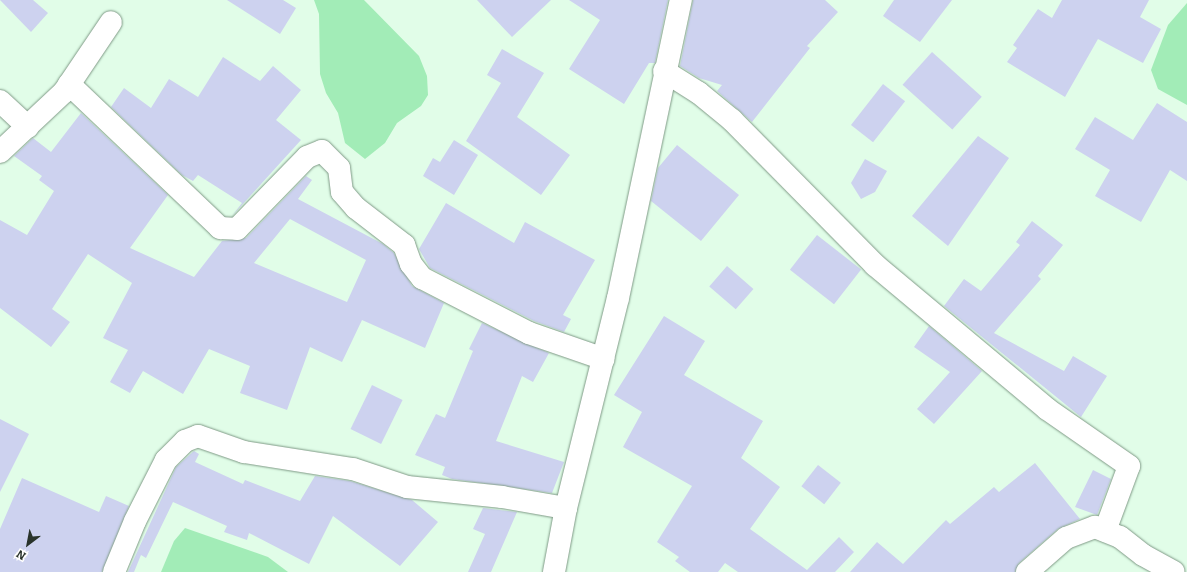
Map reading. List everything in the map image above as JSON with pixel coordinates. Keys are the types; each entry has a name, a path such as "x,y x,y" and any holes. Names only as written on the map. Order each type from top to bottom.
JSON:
{"street":[{"path":"554,572 566,508 604,358 664,71 681,0"},
{"path":"0,152 28,127 70,84 111,22"},
{"path":"664,71 699,93 732,120 874,266 1047,409 1129,466 1105,531"},
{"path":"70,84 220,228 237,229 307,157 322,151 339,168 342,192 356,208 404,245 411,264 422,278 529,333 604,358"},
{"path":"0,100 28,127"},
{"path":"114,572 135,521 166,460 185,441 198,436 244,452 353,469 407,487 502,496 566,508"},
{"path":"1027,572 1066,538 1095,527 1120,536 1143,555 1174,572"}],"shaded area":[{"path":"314,0 364,0 419,56 427,76 428,95 421,106 397,123 385,143 365,159 345,143 338,113 326,93 320,74 319,14"},
{"path":"1187,3 1187,105 1158,89 1151,70 1168,25"},
{"path":"185,528 268,557 288,572 161,572 174,541"}],"building":[{"path":"0,0 33,0 48,13 31,32"},
{"path":"227,0 283,0 296,8 280,34"},
{"path":"477,0 551,0 512,37"},
{"path":"569,0 668,0 655,63 649,63 624,104 569,69 600,20"},
{"path":"693,0 825,0 838,12 807,46 810,48 752,122 717,91 722,85 699,78 680,66"},
{"path":"894,0 952,0 920,42 883,16"},
{"path":"1062,0 1149,0 1140,17 1161,29 1143,63 1098,39 1065,97 1007,62 1017,48 1013,45 1038,9 1052,18"},
{"path":"502,49 544,73 517,117 570,155 541,195 466,141 501,83 487,75"},
{"path":"932,52 982,97 952,130 903,85"},
{"path":"223,57 260,81 273,66 301,90 276,120 301,140 232,216 242,203 198,175 193,181 182,175 111,107 124,88 151,108 169,79 198,97"},
{"path":"883,84 905,101 873,142 851,125"},
{"path":"1157,103 1187,122 1187,181 1170,170 1141,222 1095,196 1110,170 1075,149 1095,117 1133,140"},
{"path":"81,113 168,195 130,248 194,277 222,241 246,238 306,176 312,180 298,199 383,244 394,253 412,286 444,303 425,348 362,320 342,362 310,347 287,410 240,393 250,366 209,349 183,394 143,371 130,393 110,382 128,350 103,338 132,283 88,254 52,309 70,322 51,347 0,308 0,220 27,235 54,191 39,180 42,176 14,156 33,138 51,152","holes":["290,219 366,260 347,302 254,263"]},
{"path":"978,136 1009,158 948,246 912,216"},
{"path":"454,140 478,155 454,195 423,176 433,158 440,162"},
{"path":"677,145 739,195 701,241 651,201 658,168"},
{"path":"865,159 887,171 875,192 861,199 851,183"},
{"path":"446,203 514,243 525,222 595,260 563,315 571,319 564,332 534,321 430,268 419,249"},
{"path":"1032,221 1063,245 1038,276 1041,279 994,333 1064,371 1073,356 1107,376 1081,417 944,306 964,279 981,291 1020,245 1016,242"},
{"path":"817,235 861,269 834,304 790,270"},
{"path":"727,266 753,289 736,309 709,286"},
{"path":"664,316 705,341 684,375 763,421 741,458 780,487 750,529 807,570 839,537 854,552 835,572 738,572 725,563 718,572 690,572 675,561 679,557 657,542 692,486 623,447 642,412 614,395"},
{"path":"482,323 549,353 533,382 522,376 496,441 564,462 552,493 452,479 442,475 445,467 415,455 436,414 445,418 473,351 469,349"},
{"path":"929,326 982,371 934,424 917,409 950,372 914,347"},
{"path":"372,385 403,400 381,444 351,429"},
{"path":"0,419 29,434 0,492"},
{"path":"194,451 199,454 195,462 243,484 245,480 300,501 315,476 350,481 412,500 438,522 400,566 333,516 309,564 249,533 247,540 224,532 227,526 173,502 146,558 141,555 134,572 128,572 176,467"},
{"path":"1035,463 1080,519 1058,529 1019,563 1015,572 850,572 877,542 903,564 946,520 950,524 994,487 999,492"},
{"path":"818,465 841,483 824,504 801,486"},
{"path":"1093,470 1111,479 1097,515 1075,507"},
{"path":"22,478 99,512 106,496 129,506 102,572 0,572 0,529"},
{"path":"483,508 517,512 491,572 468,572 485,534 473,529"}]}
